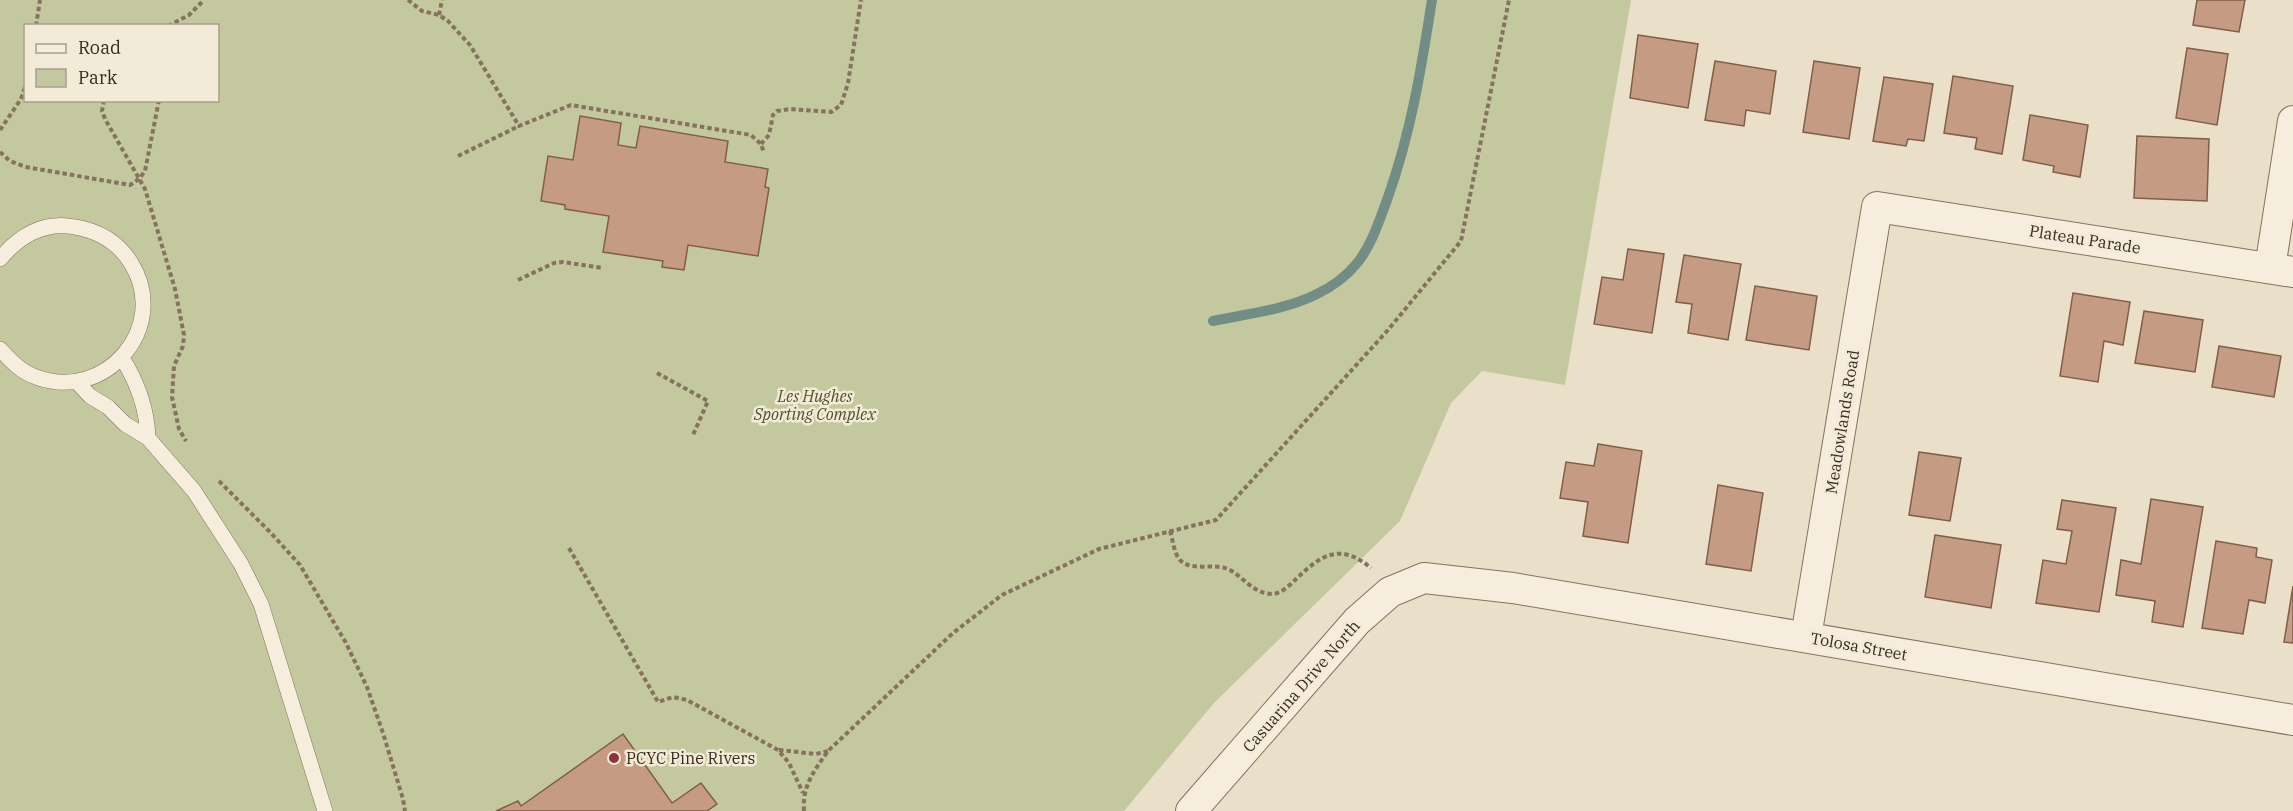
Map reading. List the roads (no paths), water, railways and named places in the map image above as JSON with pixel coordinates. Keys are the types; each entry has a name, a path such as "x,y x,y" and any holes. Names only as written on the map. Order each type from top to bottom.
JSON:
{"street":[{"path":"2281,270 2293,121"},
{"name":"Plateau Parade","path":"1877,207 2281,270"},
{"name":"Meadowlands Road","path":"1806,637 1877,207"},
{"name":"Tolosa Street","path":"1424,578 1513,588 2293,720"},
{"name":"Casuarina Drive North","path":"1191,811 1357,621 1390,592 1424,578"}],"lane":[{"path":"0,259 12,244 44,227 67,225 89,229 109,239 125,254 137,273 143,293 143,315 137,336 122,358 101,374 77,382 56,382 34,377 16,366 0,350"},
{"path":"122,358 134,377 147,418 148,438"},
{"path":"0,368 16,366"},
{"path":"77,382 90,396 108,407 125,424 148,438 194,491 223,533 261,604 325,811"}],"waterway":[{"path":"1213,321 1278,308 1315,295 1344,277 1363,255 1378,224 1403,150 1432,0"}],"place":[{"name":"PCYC Pine Rivers","path":"614,758"}],"park label":[{"name":"Les Hughes Sporting Complex","path":"815,405"}]}
